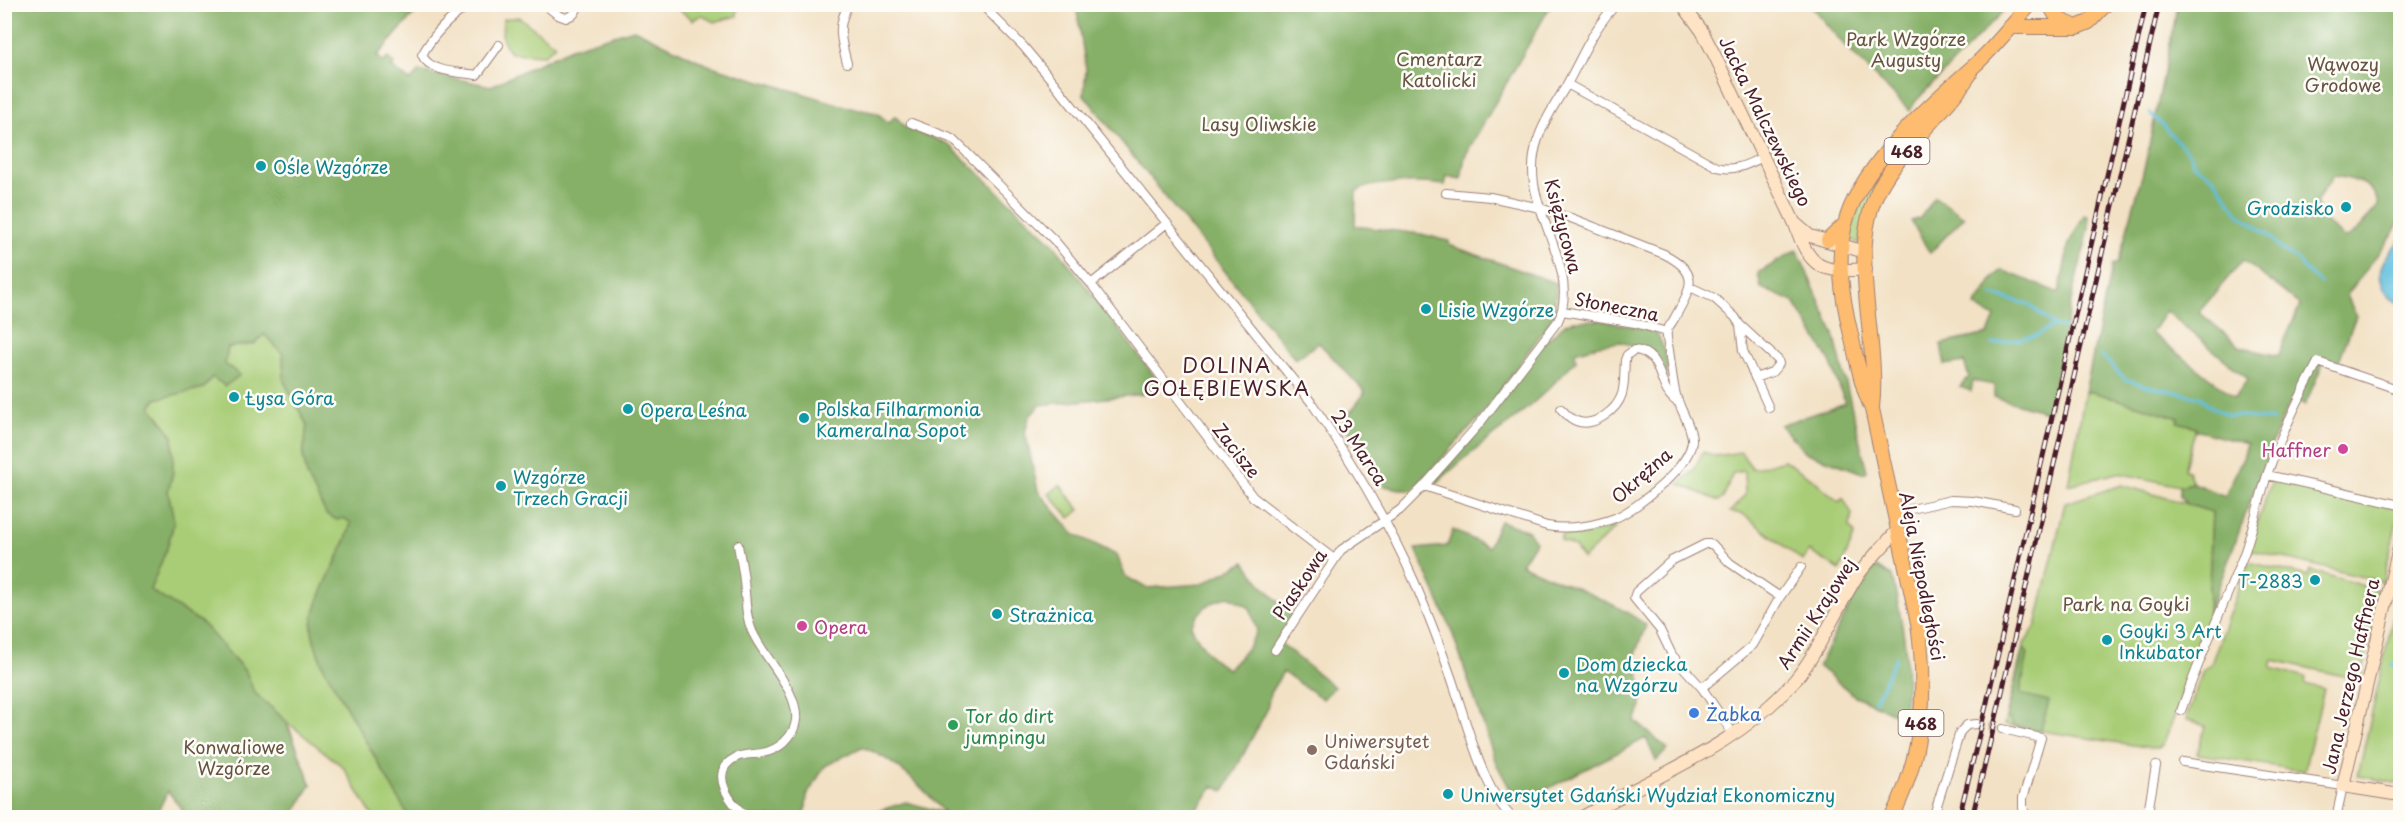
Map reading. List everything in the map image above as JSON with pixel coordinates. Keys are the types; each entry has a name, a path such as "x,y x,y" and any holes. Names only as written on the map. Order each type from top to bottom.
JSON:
{"main road":[{"name":"Aleja Niepodległości","path":"1872,409 1875,386 1867,307 1865,252 1868,216 1880,187 1901,157 1958,92 1977,64 2031,4"},
{"path":"2049,4 2058,20 2077,27"},
{"path":"2010,27 2077,27 2089,22 2106,4"},
{"name":"Aleja Niepodległości","path":"1891,818 1909,776 1917,747 1922,716 1923,682 1918,623 1872,409 1864,390 1841,289 1845,224 1859,191 1879,163 1950,85 1977,64"},
{"path":"1828,240 1845,224"}],"street":[{"path":"471,4 454,15 439,30 422,55 424,59 429,65 437,68 477,75 499,45"},
{"path":"544,4 566,18 574,14 580,4"},
{"path":"847,63 839,30 849,4"},
{"name":"23 Marca","path":"981,4 1040,65 1311,402 1350,459 1385,519 1404,559 1436,634 1485,773 1496,795 1513,818"},
{"name":"Księżycowa","path":"1562,312 1563,282 1534,185 1534,154 1544,124 1593,37 1617,4"},
{"name":"Jacka Malczewskiego","path":"1682,4 1707,40 1804,247 1820,266 1828,270 1866,269"},
{"path":"1567,84 1717,167 1741,168 1763,157"},
{"name":"Zacisze","path":"911,123 952,139 1055,241 1092,284 1253,498 1334,559"},
{"path":"1446,193 1490,197 1540,208 1678,261 1690,275 1690,287 1667,332"},
{"path":"1092,284 1167,223"},
{"name":"Jacka Malczewskiego","path":"1795,224 1810,236 1828,240"},
{"path":"1828,240 1865,252"},
{"path":"1690,287 1722,304 1740,325 1778,360 1779,364 1772,372 1755,378"},
{"path":"1385,519 1400,510 1424,486 1480,423 1562,312"},
{"name":"Słoneczna","path":"1562,312 1635,323 1667,332"},
{"path":"1740,325 1743,351 1768,408"},
{"name":"Okrężna","path":"1424,486 1502,513 1556,527 1592,525 1613,519 1643,500 1679,468 1685,460 1692,440 1675,391 1667,332"},
{"name":"Okrężna","path":"1561,409 1572,419 1584,423 1606,415 1623,393 1625,360 1627,355 1634,350 1645,352 1652,358 1670,397 1679,403"},
{"path":"2181,711 2206,643 2244,552 2267,475 2293,407 2318,362 2400,390"},
{"path":"2267,475 2400,505"},
{"path":"1894,513 1951,500 1973,501 2015,509"},
{"name":"Piaskowa","path":"1275,650 1334,559 1348,544 1385,519"},
{"name":"Armii Krajowej","path":"1581,818 1698,758 1734,735 1793,683 1808,664 1857,577 1898,530"},
{"name":"Jana Jerzego Haffnera","path":"2336,818 2400,543"},
{"path":"1734,735 1702,688 1672,655 1660,630 1637,604 1634,598 1636,592 1641,585 1671,561 1705,544 1712,544 1730,563 1780,597"},
{"path":"738,545 748,620 757,640 789,692 796,711 796,721 790,737 774,750 735,758 723,773 728,798 748,818"},
{"name":"Armii Krajowej","path":"1702,688 1753,645 1800,567"},
{"path":"1933,818 1960,732 1968,725 1977,724"},
{"path":"2003,729 2041,738 2023,798 2023,808 2027,818"},
{"path":"2182,762 2400,795"},
{"path":"2147,818 2156,766"}],"green space":[{"name":"Konwaliowe Wzgórze","path":"5,5 422,5 377,56 384,62 388,58 394,64 392,67 410,81 419,71 491,86 571,48 634,29 708,65 851,108 877,113 889,123 895,116 905,127 948,144 1053,243 1159,382 1156,389 1145,394 1040,405 1029,417 1025,432 1038,491 1074,534 1117,555 1125,576 1146,588 1202,584 1245,562 1262,585 1292,615 1278,641 1334,687 1323,699 1283,672 1270,693 1267,710 1224,791 1213,786 1192,817 859,817 906,802 945,813 918,784 897,766 862,747 825,766 807,795 805,817 409,817 323,666 315,643 312,629 313,617 351,523 344,518 337,520 326,514 307,476 303,456 307,425 284,381 283,354 264,334 254,344 228,347 225,364 240,375 225,386 212,377 204,388 156,399 151,407 173,436 173,472 168,491 174,522 167,548 150,590 202,623 246,672 254,692 286,721 311,784 295,812 304,817 187,817 168,791 155,817 5,818","holes":["1229,596 1250,608 1257,631 1247,649 1228,669 1211,656 1191,626 1206,606"]},
{"path":"673,5 737,5 737,16 714,22 701,15 693,20"},
{"name":"Lasy Oliwskie","path":"1076,5 1551,5 1465,156 1461,179 1447,176 1445,185 1412,183 1374,185 1356,192 1355,226 1421,234 1449,241 1449,245 1556,283 1555,310 1549,323 1481,416 1412,491 1384,486 1343,423 1365,392 1319,343 1295,359 1084,95 1086,69"},
{"name":"Park Wzgórze Augusty","path":"1810,5 2009,5 1915,102 1910,111 1845,46"},
{"name":"Wąwozy Grodowe","path":"2178,5 2400,5 2400,220 2392,235 2347,295 2356,316 2338,363 2325,359 2305,405 2292,397 2273,441 2208,615 2212,512 2186,504 2180,496 2180,486 2193,483 2225,496 2247,444 2195,430 2196,427 2178,422 2179,418 2093,392 2085,392 2112,265 2118,263 2145,165","holes":["2333,176 2362,183 2373,192 2378,206 2358,229 2344,238 2323,219 2316,202","2243,260 2300,305 2278,356 2241,347 2199,312","2166,311 2248,379 2235,397 2151,333"]},
{"path":"519,17 555,45 544,55 510,53 502,38 503,19"},
{"path":"1895,151 1898,153 1858,244 1849,237 1852,225 1873,181"},
{"path":"1935,197 1964,217 1930,253 1911,221 1920,218"},
{"path":"2084,215 2088,216 2089,229 2071,300 2049,413 1994,397 1994,385 1973,381 1971,391 1960,387 1969,377 1964,362 1945,365 1941,344 1988,334 1995,317 1975,306 1995,276 2002,270 2059,293 2069,243"},
{"path":"1797,250 1834,334 1867,471 1863,473 1807,453 1780,425 1845,403 1830,361 1794,302 1761,288 1758,273"},
{"path":"1599,320 1646,329 1658,335 1667,361 1666,377 1653,352 1621,342 1598,345 1575,352 1576,361 1543,394 1436,484 1433,483 1481,429 1538,348 1565,324 1573,321"},
{"path":"264,334 283,354 284,381 307,425 303,456 344,518 351,523 313,617 312,629 315,643 323,666 409,817 373,817 343,767 287,722 311,784 295,813 202,623 149,590 167,548 174,522 168,491 173,472 162,420 150,407 155,399 212,377 225,364 228,347 254,344"},
{"path":"2085,392 2093,392 2180,418 2179,422 2196,427 2184,470 2188,471 2193,483 2180,486 2118,473 2068,485"},
{"path":"1703,452 1716,456 1741,452 1752,469 1784,460 1813,479 1839,502 1843,498 1852,514 1850,527 1855,534 1840,570 1809,551 1803,561 1743,514 1730,512 1745,495 1744,471 1733,473 1723,498 1719,501 1679,484 1693,471"},
{"path":"2273,478 2400,508 2383,582 2247,549"},
{"path":"1060,485 1080,510 1070,518 1049,494"},
{"name":"Park na Goyki","path":"2122,485 2212,511 2208,615 2163,744 2159,748 2152,748 2004,725 2024,644 2036,626 2065,503"},
{"path":"1500,521 1529,531 1535,542 1521,564 1601,599 1646,625 1634,657 1643,688 1641,707 1635,721 1668,749 1656,761 1646,738 1545,790 1515,798 1496,763 1451,629 1416,549 1447,546 1453,530 1488,547"},
{"path":"1617,526 1583,559 1575,547 1561,541 1561,535 1584,535"},
{"path":"2248,562 2308,576 2310,570 2381,591 2361,680 2273,660 2271,668 2306,677 2305,684 2324,689 2304,771 2197,754 2205,726 2186,719 2203,670 2211,664"},
{"path":"1876,567 1892,576 1900,612 1907,680 1903,717 1855,696 1818,666 1858,590 1867,582 1868,575"},
{"path":"2398,595 2400,596 2400,784 2358,776"},
{"path":"2023,647 2028,654 2020,694 2049,701 2041,730 2038,731 2013,725 2007,716"}],"water":[{"path":"2400,240 2400,303 2393,300 2387,293 2380,276 2386,257"}],"waterway":[{"path":"2150,113 2191,155 2193,164 2214,178 2238,213 2268,235 2281,249 2298,260 2303,268 2321,284"},
{"path":"1992,295 2028,304 2056,327 2064,328"},
{"path":"1992,344 2036,336 2054,325"},
{"path":"2101,355 2125,379 2200,397 2213,408 2227,415 2273,420"},
{"path":"1875,701 1896,657"},
{"path":"2392,665 2400,667"}],"tunnel":[{"path":"1977,724 2003,729"}],"railway":[{"path":"1959,818 2146,4"},
{"path":"1972,818 2159,4"}],"place":[{"name":"Ośle Wzgórze","path":"261,166"},
{"name":"Grodzisko","path":"2346,207"},
{"name":"Lisie Wzgórze","path":"1426,309"},
{"name":"Łysa Góra","path":"234,397"},
{"name":"Opera Leśna","path":"628,409"},
{"name":"Polska Filharmonia Kameralna Sopot","path":"804,418"},
{"name":"Haffner","path":"2343,449"},
{"name":"Wzgórze Trzech Gracji","path":"501,486"},
{"name":"T-2883","path":"2315,580"},
{"name":"Strażnica","path":"997,614"},
{"name":"Opera","path":"802,626"},
{"name":"Goyki 3 Art Inkubator","path":"2107,640"},
{"name":"Dom dziecka na Wzgórzu","path":"1564,673"},
{"name":"Żabka","path":"1694,713"},
{"name":"Tor do dirt jumpingu","path":"953,725"},
{"name":"Uniwersytet Gdański","path":"1312,750"},
{"name":"Uniwersytet Gdański Wydział Ekonomiczny","path":"1448,794"}],"district":[{"name":"DOLINA GOŁĘBIEWSKA","path":"1227,376"}],"park label":[{"name":"Cmentarz Katolicki","path":"1439,68"}]}
